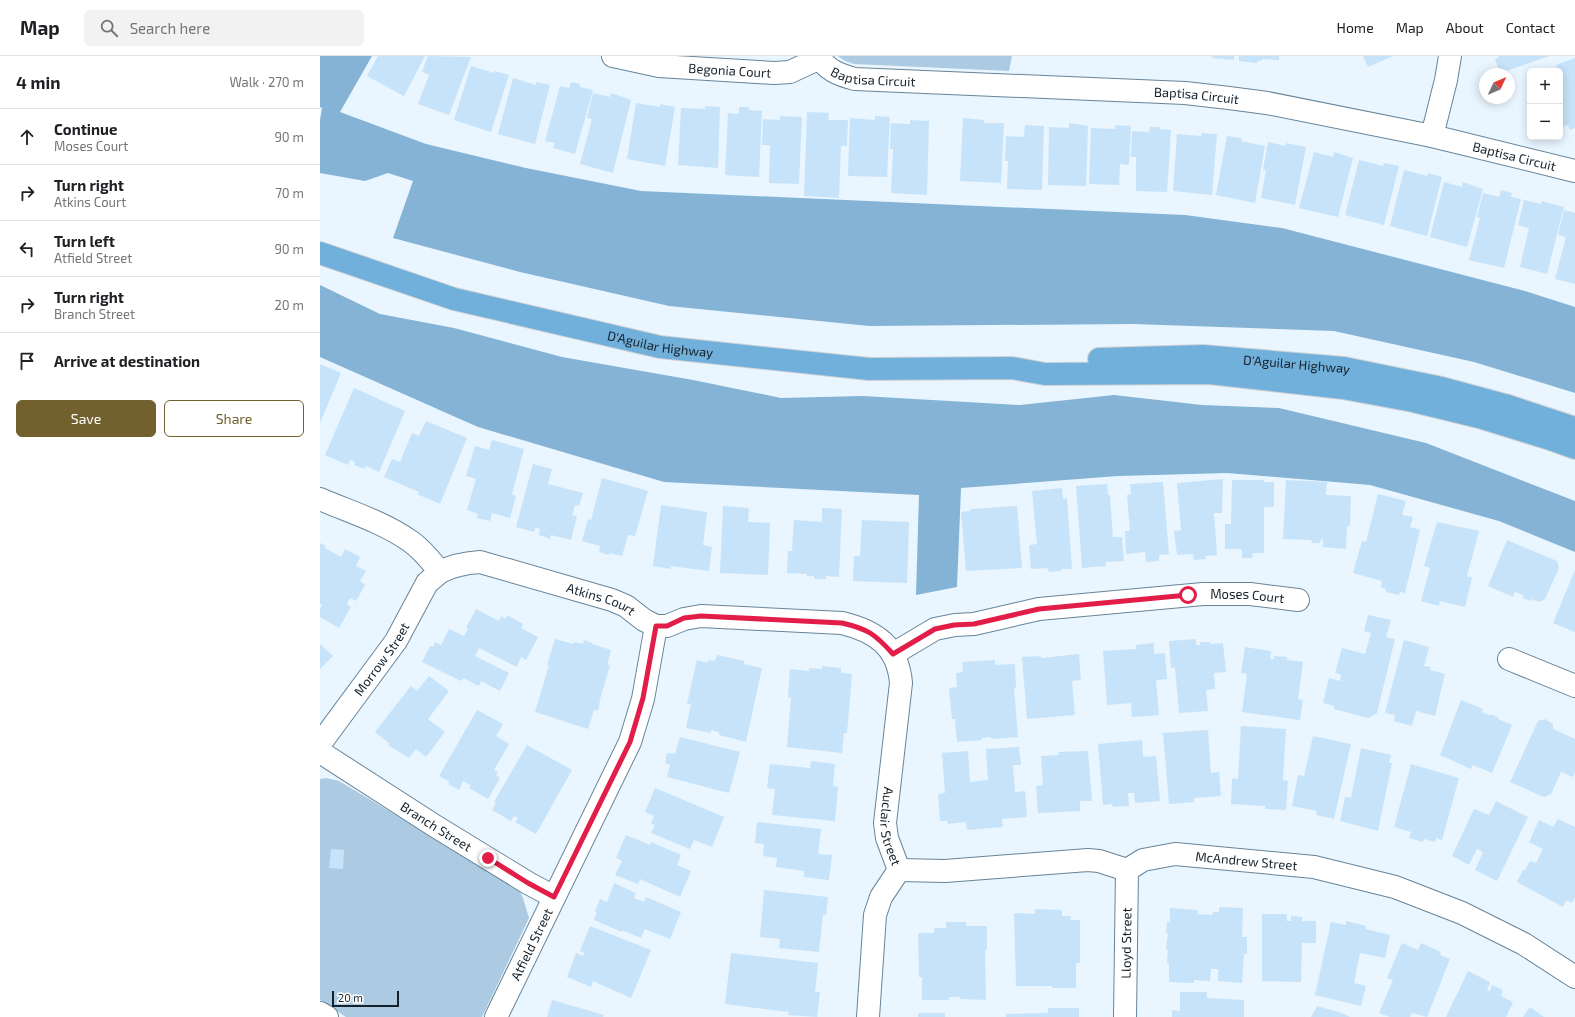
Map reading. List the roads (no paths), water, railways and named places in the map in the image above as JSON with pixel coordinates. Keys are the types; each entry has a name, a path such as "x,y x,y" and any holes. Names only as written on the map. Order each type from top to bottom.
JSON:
{"highway":[{"name":"D'Aguilar Highway","path":"320,253 454,300 660,347 869,369 1012,368 1045,374 1209,373 1343,388 1413,401 1479,417 1575,448"},
{"name":"D'Aguilar Highway","path":"1012,368 1045,360 1202,356 1344,368 1442,388 1505,405 1575,428"}],"street":[{"name":"Begonia Court","path":"613,56 659,66 774,73 790,72 820,57"},
{"path":"1432,136 1446,80 1450,56"},
{"name":"Baptisa Circuit","path":"820,57 829,69 841,75 855,79 1185,93 1268,103 1432,136 1575,171"},
{"path":"320,499 394,530 427,556 440,572"},
{"name":"Atkins Court","path":"440,572 453,566 480,562 612,600 626,606 644,620 656,626"},
{"name":"Morrow Street","path":"320,744 396,641 427,583 440,572"},
{"name":"Moses Court","path":"893,654 935,629 954,625 974,624 1039,609 1203,594 1250,594 1298,600"},
{"path":"656,626 667,626 684,618 701,616 842,623 859,627 877,637 893,654"},
{"name":"Atfield Street","path":"496,1017 630,742 643,698 656,626"},
{"name":"Auclair Street","path":"868,1017 874,915 881,897 899,870 887,838 885,823 901,683 900,670 893,654"},
{"path":"1509,659 1575,686"},
{"name":"Branch Street","path":"320,752 434,826 554,897"},
{"name":"McAndrew Street","path":"1127,870 1143,860 1175,854 1314,867 1395,888 1462,913 1524,944 1573,971"},
{"path":"899,870 945,872 1088,860 1099,861 1127,870"},
{"name":"Lloyd Street","path":"1125,1017 1127,870"},
{"path":"320,1013 327,1017"}]}
